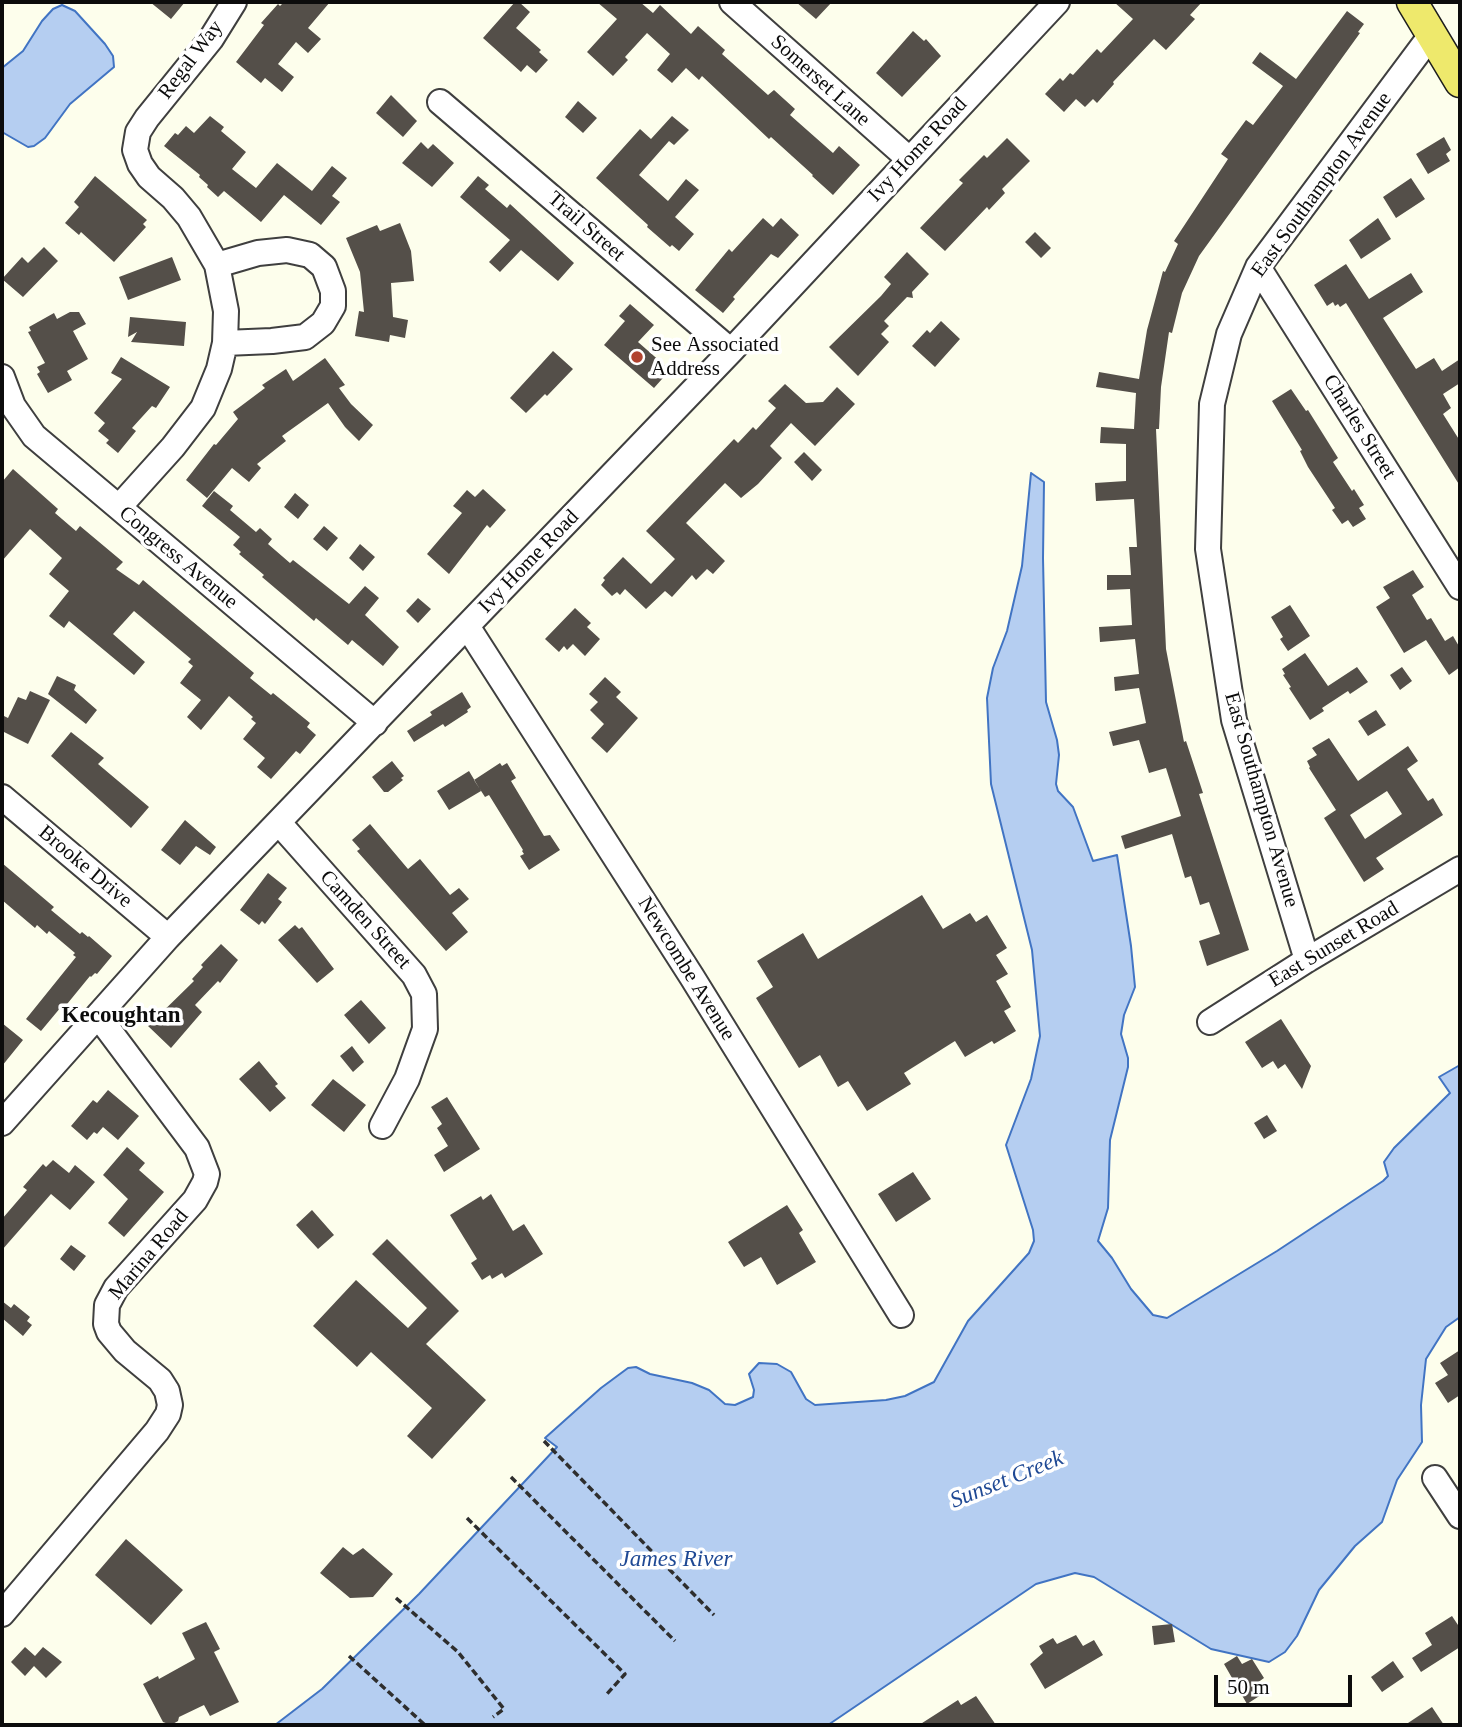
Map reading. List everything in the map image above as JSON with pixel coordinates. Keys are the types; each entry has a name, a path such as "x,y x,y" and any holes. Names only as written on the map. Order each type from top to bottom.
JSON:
{"main road":[{"path":"1412,2 1460,82"}],"street":[{"name":"Regal Way","path":"217,265 190,217 149,177 135,150 138,132 147,118 211,39 234,2"},
{"name":"Somerset Lane","path":"732,2 909,159"},
{"name":"Ivy Home Road","path":"2,1124 168,937 730,351 1057,2"},
{"name":"East Southampton Avenue","path":"1307,960 1234,719 1208,549 1212,404 1229,334 1258,267 1432,34"},
{"name":"Trail Street","path":"440,102 730,351"},
{"path":"119,507 173,447 202,408 219,369 225,342 226,312 217,265 258,253 287,250 310,255 324,267 333,290 333,306 323,323 305,337 225,342"},
{"name":"Charles Street","path":"1258,267 1460,587"},
{"name":"Congress Avenue","path":"2,377 13,405 34,436 375,723"},
{"name":"Newcombe Avenue","path":"467,625 692,977 901,1315"},
{"name":"Brooke Drive","path":"2,797 168,937"},
{"name":"Camden Street","path":"279,823 414,975 424,994 425,1029 407,1079 382,1126"},
{"name":"East Sunset Road","path":"1210,1022 1307,960 1460,869"},
{"name":"Marina Road","path":"2,1614 158,1431 170,1405 167,1391 160,1380 125,1351 109,1332 106,1324 107,1305 116,1288 201,1190 207,1174 206,1166 197,1148 99,1017"},
{"path":"1435,1478 1460,1516"}],"path":[{"path":"544,1441 714,1615"},
{"path":"511,1477 675,1642"},
{"path":"467,1518 625,1674 606,1695"},
{"path":"396,1598 458,1652 504,1709 493,1717"},
{"path":"349,1656 425,1725"}],"water":[{"path":"62,5 75,11 105,44 113,56 114,67 70,104 45,138 28,147 2,132 2,68 23,51 53,9"},
{"name":"James River","path":"1031,473 1044,482 1046,702 1059,755 1056,784 1058,791 1073,807 1093,861 1117,855 1131,946 1135,987 1124,1015 1121,1034 1128,1067 1110,1140 1108,1208 1098,1241 1131,1289 1153,1315 1167,1318 1277,1251 1383,1181 1388,1176 1384,1162 1394,1148 1450,1093 1439,1077 1460,1065 1460,1317 1446,1327 1426,1359 1421,1405 1422,1442 1397,1480 1382,1522 1355,1546 1319,1590 1297,1636 1285,1652 1269,1662 1211,1649 1094,1577 1075,1573 1036,1584 828,1725 275,1725 322,1689 419,1594 557,1447 545,1438 601,1388 628,1368 636,1367 650,1374 692,1383 709,1390 725,1404 735,1405 753,1397 754,1390 749,1374 759,1363 777,1364 791,1372 806,1399 815,1405 905,1396 934,1382 968,1321 1029,1253 1034,1241 1033,1230 1006,1145 1031,1079 1040,1036 1032,950 991,784 987,698 993,668 1007,631 1022,566"}],"building":[{"path":"150,2 185,2 171,19"},
{"path":"284,2 330,2 308,28 321,39 308,53 296,42 278,64 294,77 282,92 265,78 261,83 236,62 264,25 261,23 278,4 280,6"},
{"path":"515,2 519,2 530,12 516,28 541,50 539,52 548,60 536,73 527,65 521,72 483,38"},
{"path":"597,2 640,2 653,13 660,5 691,34 698,26 725,50 722,54 768,95 774,90 795,109 790,115 833,153 839,146 860,165 833,195 702,76 699,80 686,68 672,83 657,70 670,54 647,33 625,57 628,60 613,76 587,52 617,19"},
{"path":"796,2 832,2 816,19"},
{"path":"1114,2 1202,2 1190,15 1195,19 1166,50 1154,39 1097,103 1093,99 1085,107 1076,99 1064,112 1045,94 1060,78 1063,81 1070,73 1073,75 1097,49 1101,53 1133,19"},
{"path":"1347,11 1364,24 1358,32 1360,33 1199,256 1182,293 1172,333 1169,332 1161,387 1159,429 1156,429 1166,649 1184,742 1186,741 1203,793 1199,794 1249,950 1207,966 1199,941 1220,934 1209,902 1200,905 1191,876 1185,878 1172,834 1125,849 1121,836 1181,816 1166,768 1149,773 1139,740 1113,746 1109,732 1146,723 1139,688 1115,691 1114,677 1139,674 1135,639 1100,642 1099,627 1132,625 1130,589 1107,590 1107,575 1131,575 1129,547 1137,547 1134,499 1096,501 1095,483 1126,481 1126,444 1100,443 1101,427 1134,429 1136,393 1096,387 1099,372 1139,379 1147,330 1163,271 1165,272 1178,244 1174,241 1228,159 1221,154 1246,120 1253,125 1283,86 1252,63 1260,52 1296,79"},
{"path":"913,31 924,41 926,39 941,56 902,97 876,73"},
{"path":"391,95 417,121 403,137 376,113"},
{"path":"578,101 597,118 583,133 565,117"},
{"path":"210,116 224,127 221,131 246,152 232,169 256,188 277,163 312,191 332,166 347,178 332,196 340,202 321,225 284,195 261,222 224,191 218,197 207,187 200,175 164,146 175,133 178,135 186,126 194,133"},
{"path":"672,116 689,130 674,145 669,141 639,175 668,201 686,179 699,190 675,217 694,234 679,251 672,245 670,247 647,227 648,225 596,178 640,129 651,139"},
{"path":"1444,137 1451,150 1446,154 1450,161 1428,174 1416,154"},
{"path":"1007,138 1030,161 1002,189 1005,193 989,210 987,207 945,251 920,228 963,183 959,180 984,155 987,158"},
{"path":"421,142 428,149 433,144 454,163 432,187 402,163"},
{"path":"95,176 147,220 143,224 146,227 114,262 81,232 79,235 65,223 79,207 74,202"},
{"path":"478,176 489,185 485,189 507,208 510,204 574,263 558,281 521,250 500,272 489,262 510,240 460,197"},
{"path":"1411,178 1425,199 1396,218 1383,197"},
{"path":"763,218 773,227 781,218 799,235 778,258 771,254 733,297 735,299 723,313 695,290 729,249 732,252"},
{"path":"1378,218 1391,239 1361,259 1349,240"},
{"path":"400,223 411,251 414,281 391,283 393,317 408,320 405,338 390,335 389,342 355,336 359,311 364,312 360,272 346,238 377,225 380,231"},
{"path":"1035,232 1051,248 1041,258 1025,242"},
{"path":"44,247 58,261 23,297 2,279 22,257 28,263"},
{"path":"907,252 929,274 912,292 913,298 907,297 884,321 889,326 881,334 889,342 858,376 829,347 891,284 884,277"},
{"path":"172,257 181,280 128,300 119,277"},
{"path":"1346,264 1369,299 1411,273 1423,292 1383,318 1416,369 1434,358 1442,371 1460,359 1460,383 1443,394 1451,408 1443,414 1460,441 1460,486 1346,303 1340,307 1333,302 1327,306 1314,285"},
{"name":"See Associated Address","path":"630,304 654,325 638,342 670,370 654,388 604,345 625,321 619,316"},
{"path":"70,312 79,312 86,324 73,331 88,359 67,371 72,380 48,393 37,374 40,372 37,367 45,363 28,332 31,331 29,327 54,313 57,319"},
{"path":"130,317 186,322 184,346 131,342 137,332 128,337"},
{"path":"941,321 960,339 935,367 912,346 927,330 930,333"},
{"path":"553,351 573,369 526,413 510,398"},
{"path":"121,357 170,387 156,408 152,406 132,428 136,431 118,453 106,443 109,440 98,431 105,423 94,413 122,379 111,373"},
{"path":"325,358 345,385 339,388 373,425 359,441 328,403 282,436 286,441 257,464 261,468 249,482 232,468 207,498 186,480 238,419 233,412 265,388 262,385 286,369 293,381"},
{"path":"785,384 806,403 823,402 837,387 855,404 815,446 791,423 770,446 782,458 758,484 741,498 725,483 686,523 725,561 713,574 707,569 696,580 692,575 672,597 665,591 646,609 625,589 620,595 617,592 612,596 601,585 605,580 603,578 623,557 651,584 675,559 646,531 734,439 738,443 753,427 756,430 776,408 768,401"},
{"path":"1291,389 1306,411 1308,410 1338,458 1333,462 1364,505 1359,508 1366,519 1353,527 1348,520 1342,524 1332,510 1335,508 1308,467 1300,451 1302,450 1272,401"},
{"path":"804,452 822,470 812,481 794,462"},
{"path":"13,469 58,509 55,513 76,531 80,526 123,562 116,569 139,585 143,580 254,673 250,678 310,723 307,727 316,735 300,754 296,751 271,779 257,767 265,758 243,739 256,723 251,719 253,717 229,696 201,730 187,717 201,700 180,683 193,666 188,662 191,659 134,611 113,634 145,662 134,675 69,621 64,628 49,616 69,591 49,574 62,558 30,529 2,561 2,482"},
{"path":"483,489 506,510 490,528 487,525 449,574 427,554 462,513 453,506 467,490 475,497"},
{"path":"214,491 233,506 230,510 256,532 260,528 272,539 268,544 290,563 293,560 349,604 365,586 379,598 365,615 399,647 383,666 352,640 348,645 316,618 314,621 239,554 241,552 233,545 240,537 202,506"},
{"path":"295,493 309,505 298,519 284,507"},
{"path":"324,526 338,538 327,551 313,539"},
{"path":"360,544 375,557 363,571 349,558"},
{"path":"1413,570 1424,587 1412,595 1427,620 1431,618 1445,641 1453,636 1460,648 1460,667 1449,675 1426,640 1404,653 1376,607 1390,598 1383,587"},
{"path":"418,598 431,609 418,623 406,611"},
{"path":"1290,605 1310,636 1288,651 1271,617"},
{"path":"575,608 591,623 587,627 600,639 585,656 573,644 567,650 564,646 559,652 545,639"},
{"path":"1305,653 1328,686 1357,667 1368,682 1322,708 1324,711 1310,720 1289,688 1291,687 1282,669"},
{"path":"1402,667 1412,681 1400,690 1390,675"},
{"path":"57,676 76,685 74,690 97,710 86,724 48,694"},
{"path":"605,677 621,692 616,697 638,718 607,753 591,738 604,724 590,710 598,702 589,694"},
{"path":"30,691 50,700 28,744 2,731 2,715 8,718 18,697 26,700"},
{"path":"462,692 471,707 468,712 414,742 407,731 432,715 430,712"},
{"path":"1376,710 1386,725 1368,736 1358,721"},
{"path":"71,732 104,758 98,764 149,807 131,828 51,756"},
{"path":"1329,738 1358,781 1408,746 1418,761 1407,769 1428,801 1433,798 1443,815 1376,858 1384,869 1364,882 1324,818 1336,810 1309,768 1307,761 1317,755 1312,748","holes":["1387,791 1402,814 1365,839 1350,815"]},
{"path":"392,761 404,776 401,778 403,780 388,792 384,792 372,777"},
{"path":"500,763 502,766 507,763 516,778 511,781 544,836 550,835 560,850 529,870 520,856 524,854 523,850 489,795 485,797 474,780"},
{"path":"469,771 481,791 449,810 437,791"},
{"path":"185,820 216,847 210,855 196,846 180,865 161,850"},
{"path":"370,824 408,869 420,859 450,895 459,888 469,899 452,913 468,932 446,951 357,851 360,849 352,840"},
{"path":"2,863 54,907 51,910 80,934 82,932 89,936 112,956 97,974 90,976 41,1031 26,1019 76,957 73,955 75,953 49,931 47,934 37,925 35,928 2,900"},
{"path":"268,873 287,888 278,899 282,902 265,924 262,921 259,925 240,910"},
{"path":"922,895 943,929 970,913 976,922 987,915 1007,948 996,955 1008,974 996,981 1011,1007 1004,1011 1016,1031 965,1057 955,1041 904,1073 911,1084 867,1111 848,1081 838,1087 820,1055 799,1068 756,998 773,987 757,961 803,933 818,959"},
{"path":"295,925 299,929 302,927 334,969 317,983 278,940"},
{"path":"221,944 238,960 220,983 218,981 195,1005 202,1012 171,1048 148,1026 194,981 192,979 203,967 201,965"},
{"path":"361,1000 386,1028 369,1044 344,1015"},
{"path":"1281,1019 1311,1066 1302,1089 1285,1064 1278,1069 1273,1061 1262,1068 1245,1042"},
{"path":"2,1023 23,1040 2,1066"},
{"path":"352,1046 364,1062 353,1072 340,1056"},
{"path":"259,1061 286,1098 270,1112 239,1079"},
{"path":"333,1079 366,1105 344,1132 311,1105"},
{"path":"108,1090 139,1116 118,1140 103,1127 87,1140 71,1126 93,1100 97,1103"},
{"path":"447,1097 480,1149 444,1172 434,1155 448,1146 437,1128 442,1124 431,1107"},
{"path":"1267,1115 1277,1131 1264,1139 1254,1123"},
{"path":"127,1147 145,1163 139,1170 164,1192 124,1237 108,1223 128,1199 103,1175"},
{"path":"53,1160 69,1173 75,1165 95,1182 70,1210 51,1194 2,1250 2,1219 27,1190 23,1187 43,1164 46,1167"},
{"path":"913,1172 931,1199 896,1222 878,1194"},
{"path":"491,1194 513,1231 524,1224 543,1254 505,1278 502,1273 492,1279 490,1275 482,1280 471,1263 477,1259 450,1215 481,1196 483,1200"},
{"path":"787,1205 803,1230 799,1233 816,1262 777,1285 761,1257 744,1267 728,1242"},
{"path":"312,1210 334,1235 318,1249 296,1225"},
{"path":"387,1239 459,1311 426,1344 486,1400 432,1459 407,1436 432,1408 371,1352 357,1367 313,1326 356,1280 408,1328 427,1308 372,1254"},
{"path":"71,1245 86,1256 74,1271 60,1259"},
{"path":"2,1301 11,1308 14,1304 30,1317 27,1321 32,1325 23,1336 2,1318"},
{"path":"1460,1350 1460,1395 1448,1403 1435,1383 1448,1375 1440,1363"},
{"path":"126,1539 183,1590 151,1625 95,1575"},
{"path":"343,1547 353,1555 363,1548 393,1574 373,1597 350,1598 320,1573"},
{"path":"1452,1616 1460,1628 1460,1647 1421,1672 1412,1658 1432,1645 1425,1633"},
{"path":"206,1622 220,1649 214,1652 239,1702 210,1716 204,1705 179,1717 178,1721 171,1725 163,1722 143,1684 158,1676 159,1679 195,1659 182,1633"},
{"path":"1172,1624 1175,1642 1154,1645 1152,1626"},
{"path":"1076,1635 1083,1646 1094,1640 1103,1655 1045,1689 1030,1664 1043,1653 1039,1646 1053,1638 1057,1644"},
{"path":"25,1647 35,1656 43,1647 62,1662 46,1678 34,1666 25,1676 11,1662"},
{"path":"1237,1656 1242,1664 1252,1659 1264,1678 1257,1683 1264,1693 1247,1704 1224,1664"},
{"path":"1393,1661 1404,1677 1382,1692 1371,1677"},
{"path":"976,1696 996,1725 919,1725 958,1700 961,1705"},
{"path":"1432,1707 1444,1725 1405,1725"}],"place":[{"name":"See Associated Address","path":"637,357"}],"district":[{"name":"Kecoughtan","path":"121,1016"}],"water label":[{"name":"Sunset Creek","path":"1007,1480"}]}
